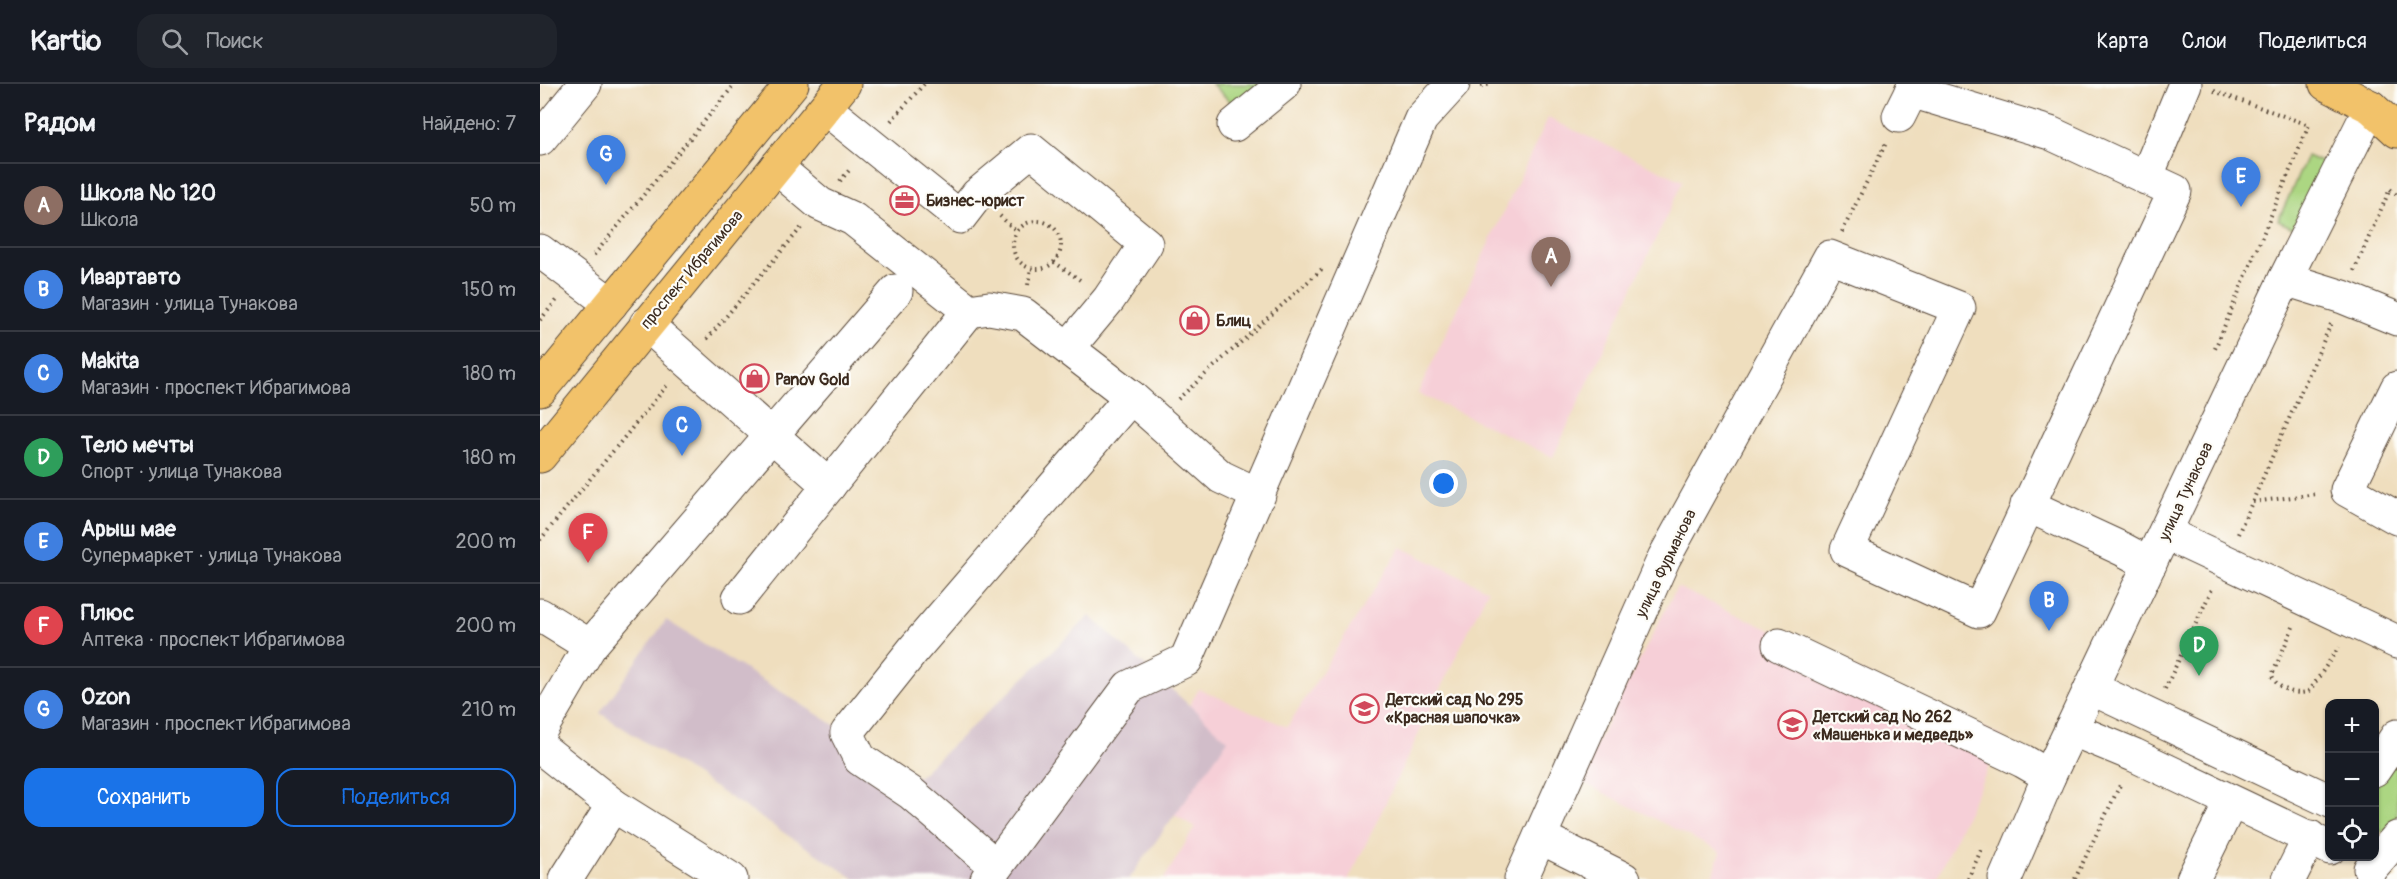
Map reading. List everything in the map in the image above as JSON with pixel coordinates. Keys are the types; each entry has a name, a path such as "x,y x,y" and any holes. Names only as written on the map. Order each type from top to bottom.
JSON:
{"main road":[{"path":"540,390 792,84"},
{"path":"2326,84 2370,107 2397,131"},
{"name":"проспект Ибрагимова","path":"540,456 834,96"}],"street":[{"path":"540,139 585,84"},
{"path":"1234,125 1284,84"},
{"path":"1131,397 914,649 847,733 860,759 911,794 992,873 1129,687 1186,660 1421,118 1453,84"},
{"path":"2146,178 2194,86"},
{"path":"834,96 870,145 960,217 977,195 1031,150 1146,244 1109,299 1069,347"},
{"path":"1830,257 1959,308 1846,550 1979,611 2175,191 2050,133 1908,97"},
{"name":"улица Тунакова","path":"2005,879 2049,776 2370,107"},
{"path":"776,167 820,204 853,219 969,311"},
{"path":"540,251 611,304"},
{"name":"улица Фурманова","path":"1521,879 1664,558 1830,257"},
{"path":"2286,279 2343,297 2397,319"},
{"path":"540,731 590,646 896,291"},
{"path":"739,598 969,311 989,308 1023,314 1069,347 1131,397 1221,477 1259,495"},
{"path":"646,324 829,486"},
{"path":"2397,388 2347,490 2397,518"},
{"path":"2027,505 2150,564"},
{"path":"2165,533 2397,642"},
{"path":"540,615 590,646"},
{"path":"1779,645 2023,761 2049,776"},
{"path":"2091,688 2325,799"},
{"path":"2072,729 2320,843 2289,879"},
{"path":"2379,763 2397,736"},
{"path":"540,747 613,805 731,879"},
{"path":"2193,879 2230,802"},
{"path":"566,879 613,805"},
{"path":"1540,837 1624,879"},
{"path":"2363,868 2397,838"}],"path":[{"path":"540,320 735,84"},
{"path":"540,540 820,204 924,84"},
{"path":"2194,86 2309,125 2210,360"},
{"path":"1830,257 1908,97"},
{"path":"2391,189 2397,195"},
{"path":"1030,222 1045,223 1058,233 1061,248 1059,255 1049,266 1031,268 1018,260 1013,246 1014,239 1023,226 1030,222"},
{"path":"1156,419 1325,267"},
{"path":"2252,502 2347,490"},
{"path":"2306,599 2272,672 2274,681 2283,687 2298,694 2307,692 2355,623"},
{"path":"1968,879 1983,847"}],"shaded area":[{"path":"1548,118 1683,181 1553,457 1418,393"},
{"name":"Детский сад № 295 «Красная шапочка»","path":"1401,547 1488,590 1349,879 1164,879 1195,827 1137,793 1199,689 1287,727"},
{"name":"Детский сад № 262 «Машенька и медведь»","path":"1677,587 2003,737 1936,879 1711,879 1720,852 1578,780"},
{"path":"1090,616 1228,740 1129,879 855,879 600,713 666,620 918,777"}],"green space":[{"path":"1212,84 1278,84 1248,119"},
{"path":"2307,156 2323,163 2293,228 2278,221"},
{"path":"2397,754 2397,822 2387,835 2379,829 2379,780"}],"place":[{"name":"Ozon","path":"606,185"},
{"name":"Бизнес-юрист","path":"905,200"},
{"name":"Арыш мае","path":"2241,207"},
{"name":"Школа № 120","path":"1551,287"},
{"name":"Блиц","path":"1195,320"},
{"name":"Panov Gold","path":"754,379"},
{"name":"Makita","path":"682,456"},
{"name":"Плюс","path":"588,563"},
{"name":"Ивартавто","path":"2049,631"},
{"name":"Тело мечты","path":"2199,676"},
{"name":"Детский сад № 295 «Красная шапочка»","path":"1365,708"},
{"name":"Детский сад № 262 «Машенька и медведь»","path":"1792,725"}]}
